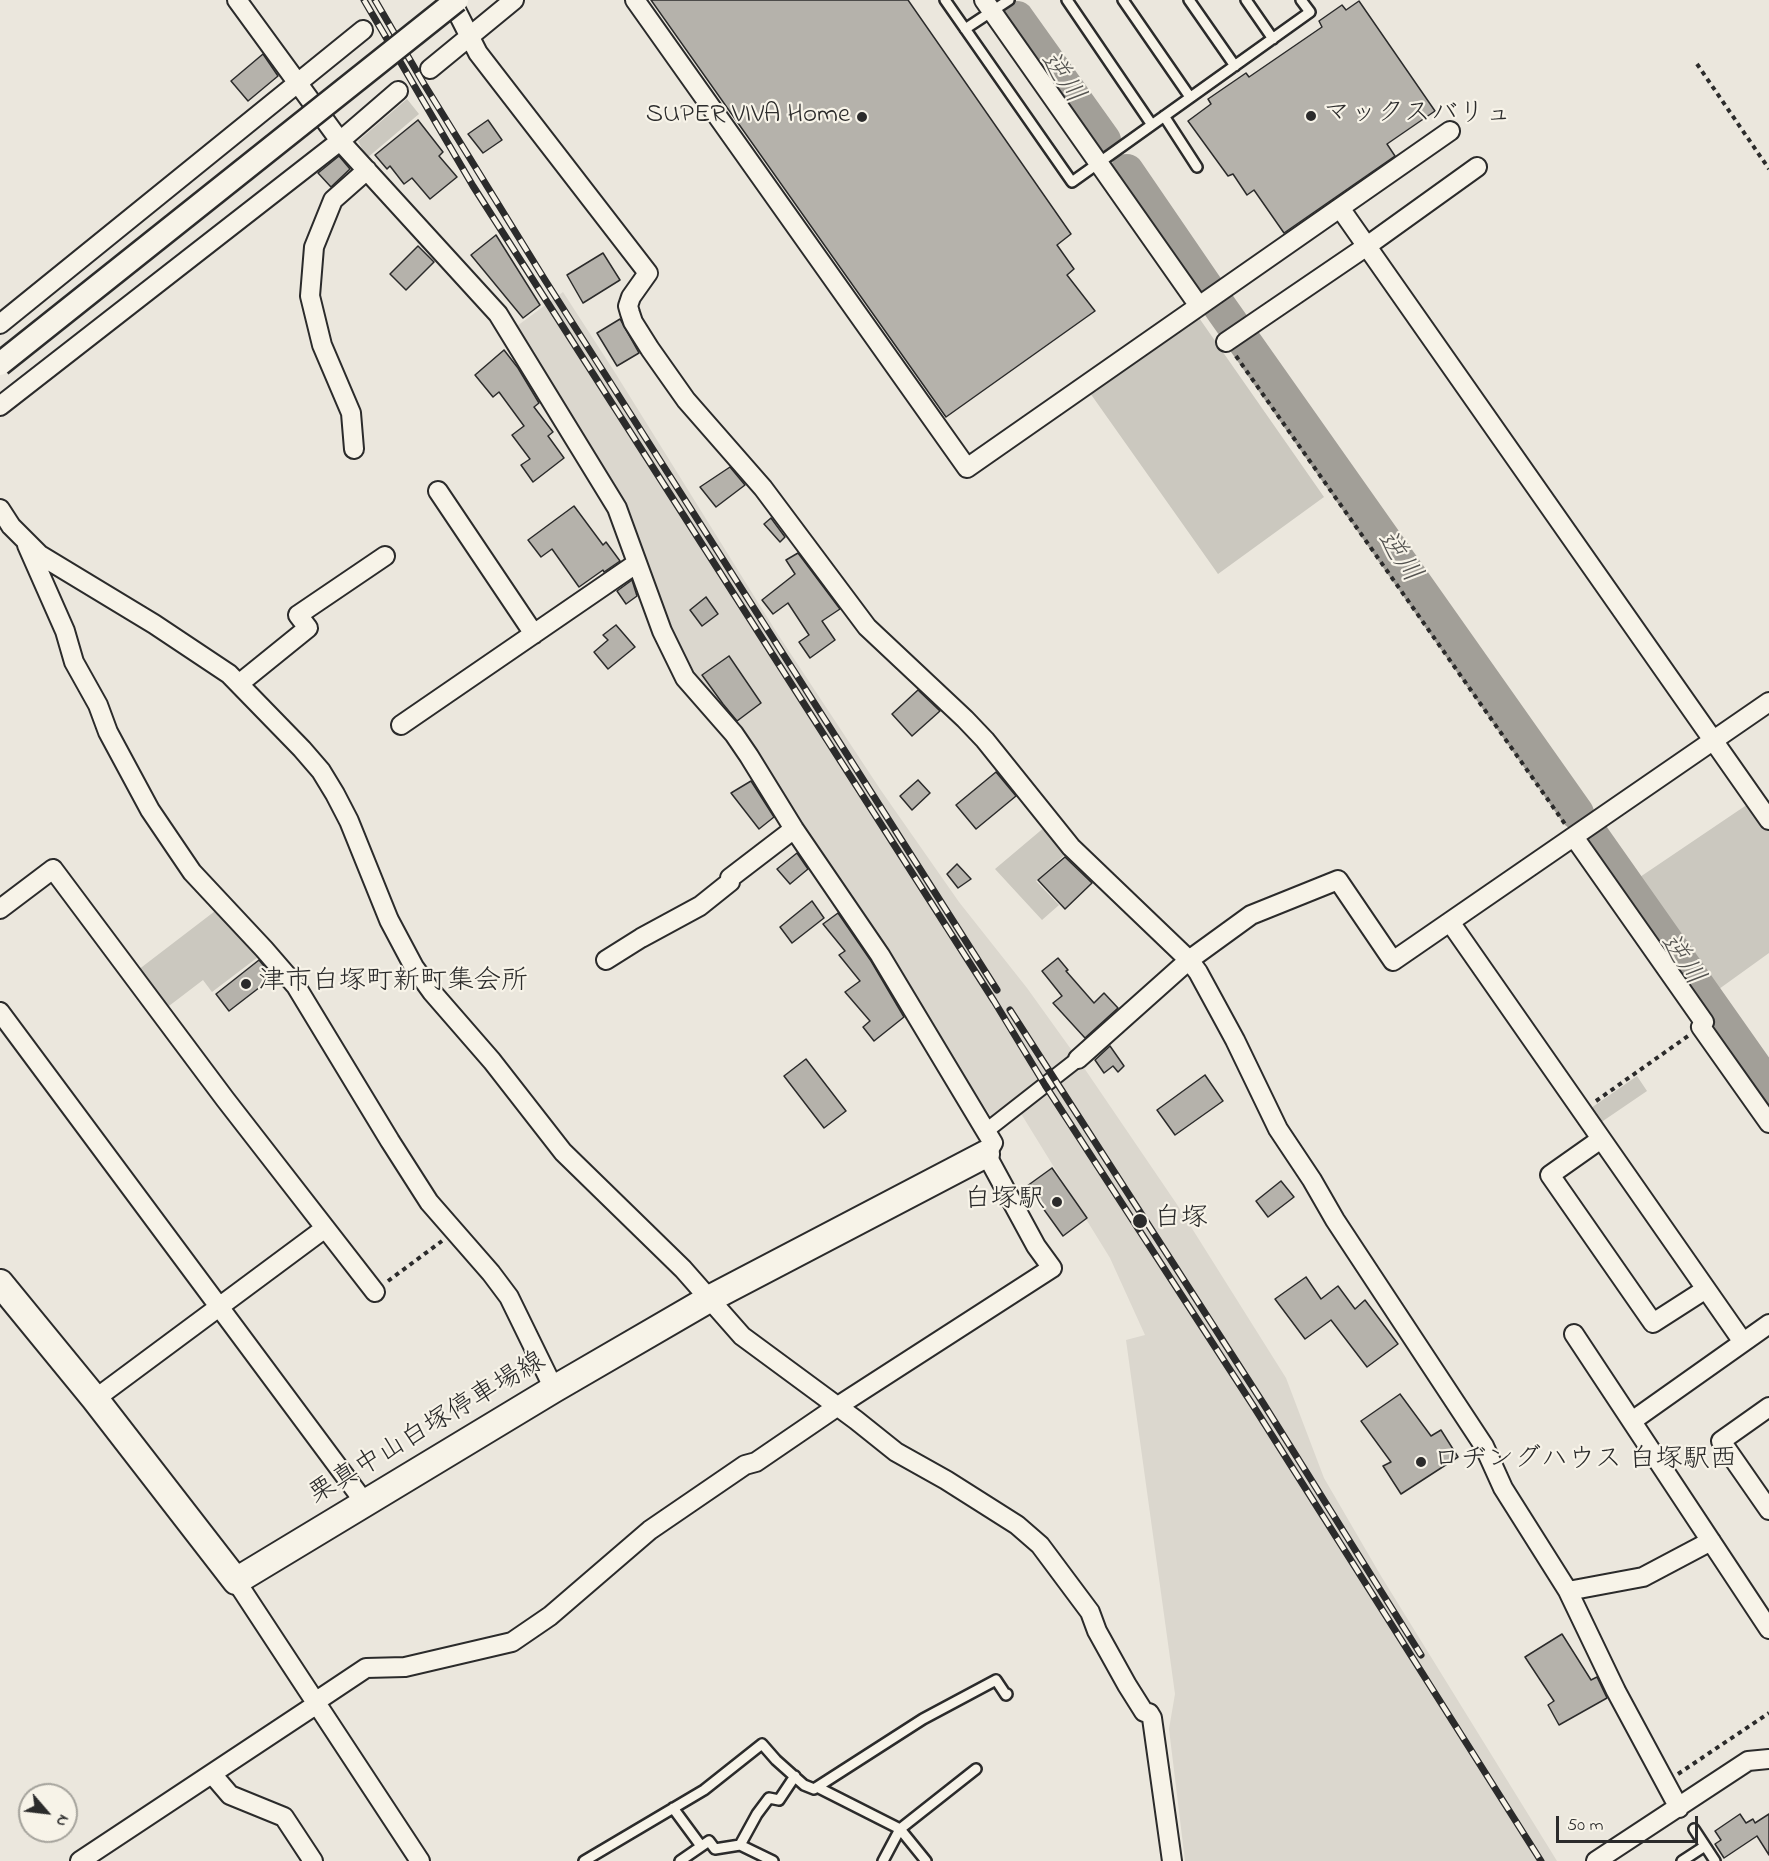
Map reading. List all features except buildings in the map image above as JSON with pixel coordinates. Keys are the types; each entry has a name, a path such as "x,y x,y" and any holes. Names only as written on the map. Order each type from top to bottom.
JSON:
{"main road":[{"name":"栗真中山白塚停車場線","path":"236,1581 554,1389 986,1142"},
{"path":"0,1283 95,1399 236,1581"}],"street":[{"path":"81,1861 366,1668 405,1667 512,1642 550,1616 650,1530 745,1465 756,1462 1052,1268 1036,1246 986,1142 880,955 794,829 739,742 685,678 662,631 617,508 498,314 340,141 237,0"},
{"path":"451,0 478,53 648,273 631,297 628,306 630,314 650,349 686,400 763,488 867,627 965,719 985,740 1071,847 1189,960 1198,972 1278,1129 1484,1446 1503,1488 1568,1591 1616,1690 1679,1808"},
{"path":"0,364 457,0"},
{"path":"430,69 514,0"},
{"path":"635,0 968,468 1450,131"},
{"path":"998,4 1106,158 1199,306"},
{"path":"0,324 363,30"},
{"path":"0,406 340,141 398,91"},
{"path":"1226,342 1367,246 1477,167"},
{"path":"354,449 351,413 322,345 310,296 314,247 333,200 367,170"},
{"path":"1340,207 1769,820"},
{"path":"438,491 534,634"},
{"path":"0,508 10,526 40,555 154,624 240,683 321,771 349,821 389,920 414,967 432,992 499,1070 563,1152 683,1269 742,1336 896,1452 946,1480 1017,1526 1040,1545 1090,1611 1097,1630 1127,1685 1144,1712 1149,1713 1152,1718 1172,1861"},
{"path":"26,541 62,623 74,662 150,810 192,872 296,986 429,1202 509,1297 554,1389"},
{"path":"240,683 308,628 298,615 385,556"},
{"path":"401,725 637,563"},
{"path":"986,1142 1189,960 1251,915 1338,880 1393,962 1769,702"},
{"path":"606,960 700,906 730,882 730,878 794,829"},
{"path":"1574,837 1704,1022 1701,1027 1769,1123"},
{"path":"0,909 53,869 324,1229 375,1292"},
{"path":"1450,922 1743,1342"},
{"path":"0,1012 366,1503"},
{"path":"1601,1139 1550,1175 1653,1323 1706,1289"},
{"path":"95,1399 324,1229"},
{"path":"1632,1421 1769,1324"},
{"path":"1574,1334 1769,1629"},
{"path":"1769,1407 1721,1441 1769,1510"},
{"path":"1568,1591 1643,1577 1711,1541"},
{"path":"236,1581 420,1861"},
{"path":"1596,1861 1748,1761 1769,1759"},
{"path":"212,1774 230,1795 284,1817 313,1861"}],"lane":[{"path":"945,0 1072,182 1310,12 1301,0"},
{"path":"1067,0 1152,125"},
{"path":"1123,0 1190,97"},
{"path":"1189,0 1235,66"},
{"path":"1246,0 1273,39"},
{"path":"965,29 998,4"},
{"path":"1164,116 1197,167"},
{"path":"584,1861 704,1790 762,1744 804,1785 814,1789 923,1719 996,1680 1007,1694"},
{"path":"883,1861 900,1829 976,1769"},
{"path":"740,1845 757,1814 769,1798 779,1800 795,1776"},
{"path":"817,1787 900,1829 926,1861"},
{"path":"673,1808 701,1846"},
{"path":"1695,1829 1715,1861"},
{"path":"680,1861 709,1841 715,1849 740,1845 773,1861"},
{"path":"1682,1861 1705,1846"}],"path":[{"path":"1697,64 1769,170"},
{"path":"1226,342 1574,837"},
{"path":"1581,1111 1701,1027"},
{"path":"375,1292 455,1231"},
{"path":"1665,1782 1769,1713"}],"shaded area":[{"path":"407,99 419,114 367,158 358,141"},
{"path":"563,292 777,633 880,789 959,902 1027,988 1078,1059 1176,1203 1286,1378 1324,1478 1381,1576 1557,1861 1185,1861 1169,1729 1175,1694 1126,1340 1145,1335 1110,1258 1020,1112 993,1120 759,755 692,678 640,562 513,329"},
{"path":"1197,315 1324,497 1218,574 1090,393"},
{"path":"1751,802 1769,828 1769,953 1719,989 1640,877"},
{"path":"1046,826 1068,852 1036,881 1059,905 1042,920 995,869"},
{"path":"219,908 262,954 212,992 203,980 165,1009 138,970"},
{"path":"1637,1076 1647,1091 1600,1123 1591,1108"}],"waterway":[{"name":"逆川","path":"1017,18 1104,140"},
{"name":"逆川","path":"1127,171 1207,288"},
{"name":"逆川","path":"1218,304 1577,813"},
{"name":"逆川","path":"1591,834 1769,1087"}],"railway":[{"path":"364,0 473,186 994,1001 1045,1085 1254,1407 1541,1861"},
{"path":"375,0 545,280 997,990"},
{"path":"1010,1010 1263,1403 1421,1655"}],"place":[{"name":"マックスバリュ","path":"1311,116"},
{"name":"SUPER VIVA Home","path":"862,117"},
{"name":"津市白塚町新町集会所","path":"246,984"},
{"name":"白塚駅","path":"1057,1202"},
{"name":"白塚","path":"1140,1221"},
{"name":"ロヂングハウス 白塚駅西","path":"1421,1462"}]}
